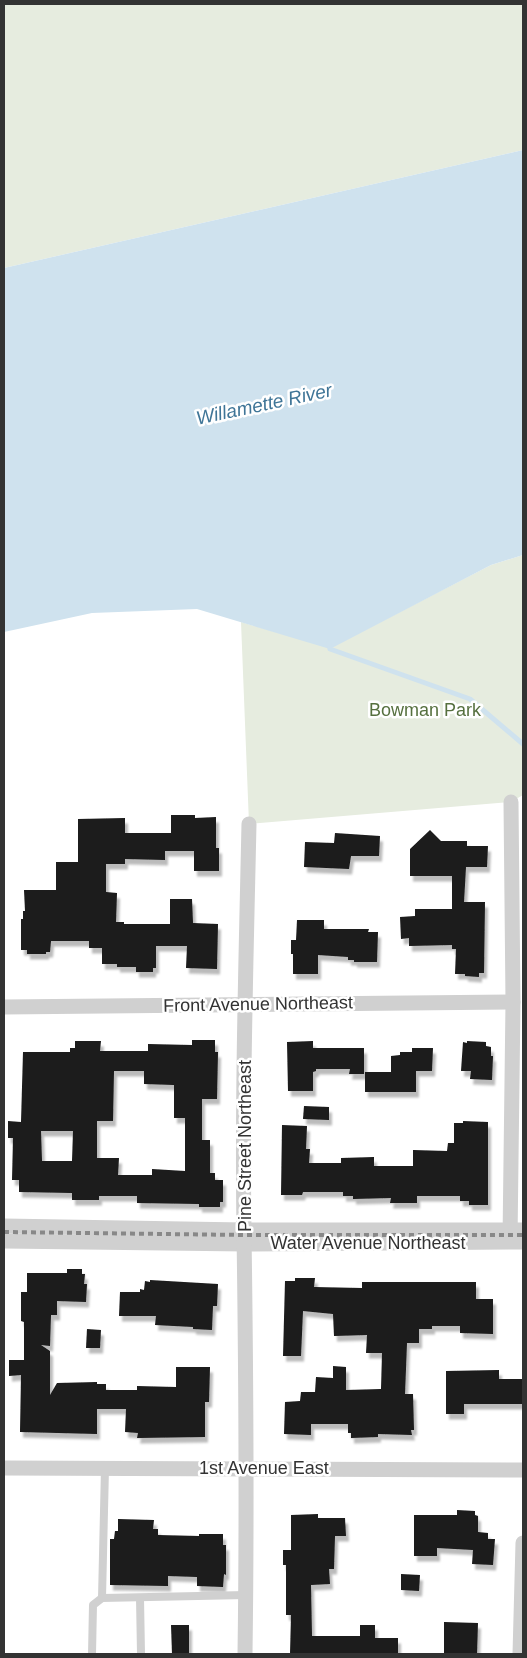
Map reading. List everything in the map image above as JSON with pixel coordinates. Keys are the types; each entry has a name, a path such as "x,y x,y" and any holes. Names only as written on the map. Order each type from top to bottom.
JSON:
{"street":[{"path":"510,802 517,1236"},
{"name":"Pine Street Northeast","path":"245,1654 247,1468 245,1004 248,824"},
{"name":"Front Avenue Northeast","path":"4,1007 512,1002"},
{"name":"Water Avenue Northeast","path":"4,1226 245,1237"},
{"name":"Water Avenue Northeast","path":"4,1241 245,1237 517,1236"},
{"name":"1st Avenue East","path":"4,1468 523,1470"},
{"path":"520,1654 523,1543"}],"lane":[{"path":"102,1598 105,1468"},
{"path":"92,1654 93,1606 102,1598 246,1595"},
{"path":"140,1598 141,1654"}],"green space":[{"path":"4,4 523,4 523,150 4,268"},
{"name":"Bowman Park","path":"523,555 523,795 511,802 249,824 241,622 330,648 491,565"}],"water":[{"name":"Willamette River","path":"523,150 523,555 491,565 330,649 197,609 92,613 4,632 4,268"}],"building":[{"path":"171,815 195,815 195,818 216,817 216,848 219,848 219,871 194,871 194,851 165,851 165,860 125,859 125,864 106,864 106,892 117,893 116,922 124,922 124,924 170,924 170,899 192,899 193,923 218,924 217,969 186,968 187,946 156,946 156,968 153,968 153,972 136,972 136,967 117,967 117,964 102,964 102,948 89,948 89,941 51,941 50,952 46,952 46,954 27,954 27,950 21,950 21,919 23,919 23,911 25,911 24,890 56,890 56,862 78,862 78,819 125,818 125,833 171,833"},
{"path":"430,830 441,841 467,841 467,846 488,846 487,867 466,867 464,902 485,902 484,973 479,973 479,977 455,974 456,949 452,949 452,945 409,946 409,938 401,939 400,917 415,916 415,909 452,909 452,876 410,876 410,849"},
{"path":"335,833 380,836 379,856 351,856 349,869 304,867 305,842 334,843"},
{"path":"297,920 324,920 324,929 369,929 368,932 378,932 377,962 354,962 354,960 348,960 348,957 318,955 318,974 293,974 291,940 296,940"},
{"path":"192,1040 215,1040 215,1052 218,1052 217,1099 202,1099 202,1140 210,1140 210,1173 215,1173 215,1180 223,1180 223,1202 220,1202 220,1207 199,1207 199,1204 137,1203 137,1196 99,1196 99,1200 72,1200 72,1193 19,1192 19,1180 12,1180 13,1138 8,1138 8,1121 21,1122 23,1052 70,1052 70,1048 75,1048 75,1041 101,1041 100,1051 148,1051 148,1044 192,1045","holes":["114,1071 144,1071 144,1084 174,1085 174,1118 185,1118 185,1171 152,1169 152,1175 118,1175 119,1158 97,1158 97,1121 113,1121","41,1131 73,1131 72,1161 42,1161"]},
{"path":"313,1041 313,1048 364,1048 364,1074 349,1074 350,1069 316,1069 313,1072 313,1091 288,1091 287,1042"},
{"path":"467,1041 486,1042 486,1046 491,1047 491,1056 493,1056 492,1080 470,1079 471,1071 461,1071 463,1042 467,1043"},
{"path":"412,1048 433,1048 432,1071 416,1071 416,1092 365,1092 365,1072 391,1072 391,1056 400,1055 400,1052 412,1052"},
{"path":"304,1106 329,1107 329,1120 303,1119"},
{"path":"463,1121 488,1122 488,1205 469,1205 469,1201 460,1201 460,1196 417,1196 417,1203 390,1203 391,1198 353,1199 353,1196 343,1196 343,1192 303,1192 302,1195 281,1195 282,1125 307,1126 306,1149 310,1149 309,1163 341,1163 341,1158 374,1157 374,1166 413,1166 413,1150 447,1151 448,1143 454,1143 454,1123 463,1123"},
{"path":"67,1269 82,1269 82,1274 85,1274 84,1284 87,1284 86,1302 57,1301 57,1315 51,1315 50,1346 41,1345 50,1351 50,1395 57,1383 97,1382 97,1384 106,1384 106,1390 137,1390 137,1386 176,1387 176,1367 210,1367 209,1402 205,1402 205,1437 137,1438 138,1433 125,1432 126,1409 97,1409 97,1434 20,1432 21,1375 9,1376 9,1360 24,1360 24,1322 21,1321 21,1292 27,1292 27,1273 67,1273"},
{"path":"295,1278 315,1278 314,1287 362,1288 362,1282 476,1282 476,1299 493,1299 493,1334 460,1333 460,1326 432,1326 432,1329 419,1329 419,1343 407,1343 405,1394 413,1394 414,1430 411,1430 412,1435 378,1434 378,1437 351,1438 351,1433 348,1433 348,1424 311,1424 311,1435 284,1434 285,1402 300,1401 301,1392 315,1392 316,1377 333,1378 333,1366 346,1367 346,1390 381,1389 382,1353 366,1353 367,1335 334,1336 333,1314 303,1311 301,1356 283,1356 285,1281 295,1281"},
{"path":"150,1280 218,1284 217,1306 213,1306 212,1330 155,1325 156,1316 119,1316 120,1292 140,1292 140,1289 144,1290 145,1281 150,1282"},
{"path":"87,1329 101,1330 100,1348 86,1348"},
{"path":"499,1370 499,1379 523,1379 523,1404 464,1404 464,1414 446,1414 446,1371"},
{"path":"457,1510 475,1511 475,1515 478,1516 478,1532 488,1533 488,1539 495,1539 493,1565 472,1564 473,1550 437,1548 437,1556 414,1556 414,1515 457,1515"},
{"path":"318,1514 318,1518 345,1518 346,1536 335,1536 334,1569 329,1569 330,1584 311,1585 312,1636 360,1636 360,1625 375,1625 375,1638 398,1638 398,1654 290,1654 291,1615 286,1615 286,1565 283,1565 283,1550 291,1550 291,1515"},
{"path":"118,1519 154,1520 153,1529 158,1529 158,1535 199,1536 199,1534 223,1534 223,1545 226,1545 226,1575 224,1574 223,1587 197,1586 197,1577 168,1576 168,1586 110,1585 110,1539 114,1539 115,1531 118,1531"},
{"path":"401,1574 420,1575 419,1591 401,1590"},
{"path":"444,1622 478,1623 477,1654 444,1654"},
{"path":"171,1625 189,1625 189,1654 172,1654"}],"waterway":[{"path":"329,643 330,649 470,699 523,744"}],"railway":[{"path":"4,1232 244,1235 523,1235"}]}
